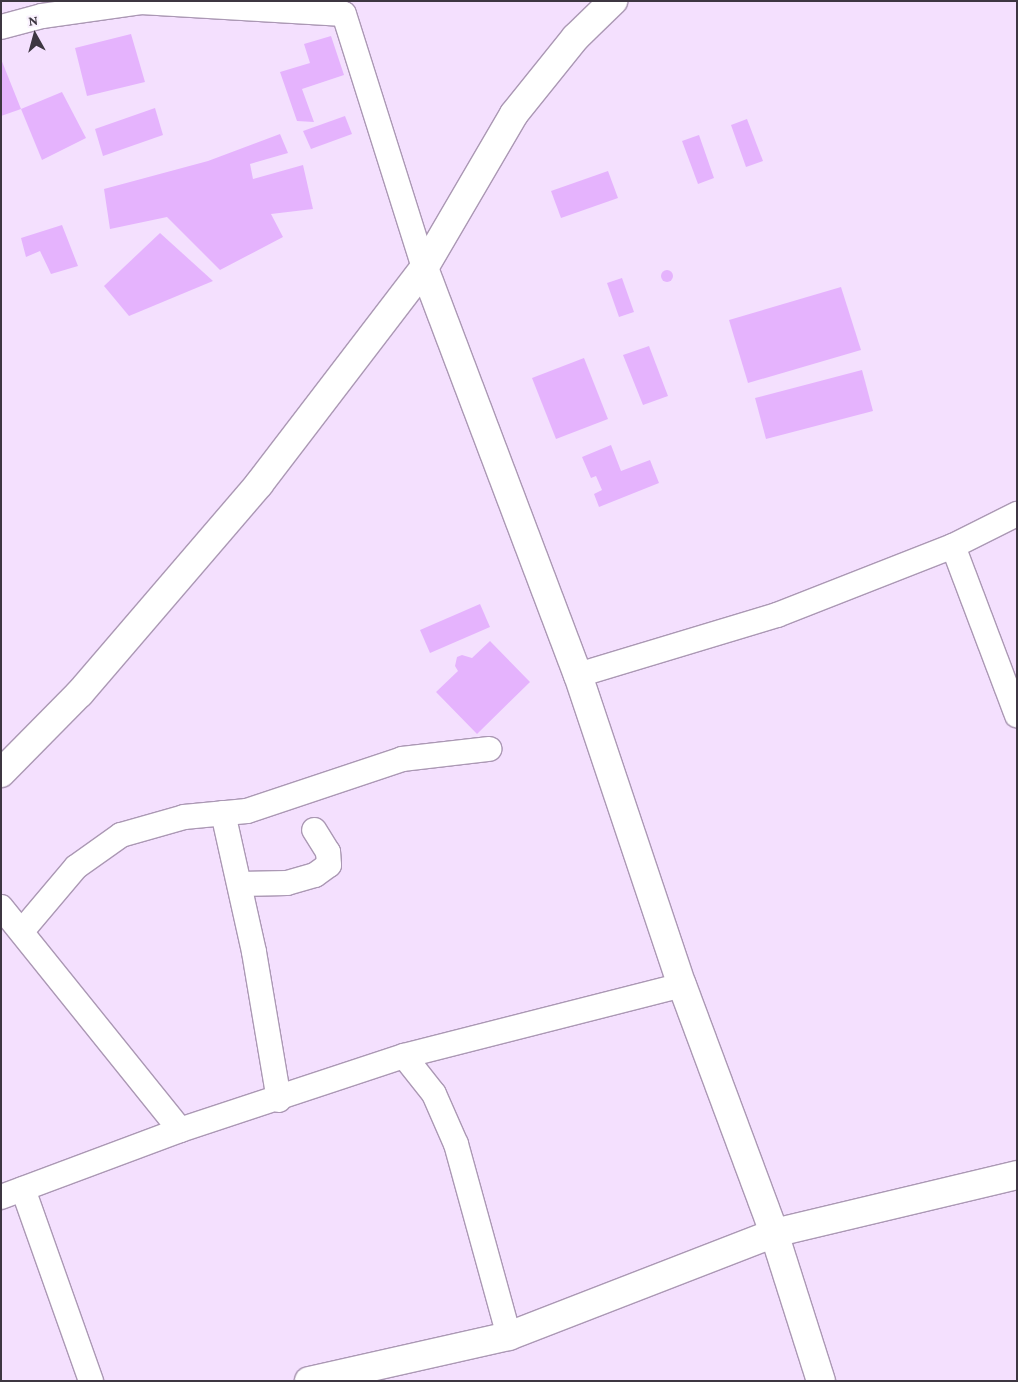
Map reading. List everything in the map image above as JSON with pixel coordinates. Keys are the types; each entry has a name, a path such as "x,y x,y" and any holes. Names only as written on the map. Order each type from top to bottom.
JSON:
{"main road":[{"path":"1,773 80,693 259,484 424,268 514,114 576,36 613,1"},
{"path":"424,268 578,675 682,985 774,1233 821,1381"},
{"path":"309,1381 509,1336 774,1233 1017,1175"}],"street":[{"path":"1,27 42,16 140,2 349,8 424,268"},
{"path":"578,675 777,615 953,546 1017,514"},
{"path":"953,546 1017,715"},
{"path":"22,930 76,867 121,835 184,817 247,811 402,759 489,749"},
{"path":"223,813 240,884 267,1021 278,1100"},
{"path":"240,884 287,883 322,870 329,865 329,856 314,830"},
{"path":"1,907 22,930 180,1130"},
{"path":"91,1381 12,1193 180,1130 278,1100 404,1056 682,985"},
{"path":"404,1056 434,1094 456,1144 509,1336"}],"building":[{"path":"131,34 145,82 87,96 75,48"},
{"path":"331,36 344,75 302,89 314,122 297,121 280,72 310,63 304,44"},
{"path":"1,59 21,109 1,116"},
{"path":"62,92 86,138 42,160 21,109"},
{"path":"155,108 163,135 103,156 95,129"},
{"path":"345,116 352,134 311,149 303,131"},
{"path":"747,119 763,161 746,167 731,125"},
{"path":"280,134 288,153 250,164 253,179 303,165 313,209 271,214 283,237 220,270 167,217 110,229 104,189 208,161"},
{"path":"699,135 714,178 698,184 682,141"},
{"path":"608,171 618,198 561,218 551,191"},
{"path":"62,225 78,266 51,274 40,251 26,257 21,238"},
{"path":"160,233 213,281 129,316 104,286"},
{"path":"665,270 669,270 673,276 669,282 665,282 661,278 661,274"},
{"path":"622,278 634,312 619,317 607,283"},
{"path":"841,287 861,350 748,383 729,320"},
{"path":"649,346 668,396 643,405 623,355"},
{"path":"584,358 608,419 556,439 532,378"},
{"path":"862,370 873,411 766,439 755,398"},
{"path":"611,445 621,471 650,460 659,483 599,507 594,494 602,490 596,476 591,478 582,457"},
{"path":"480,604 490,627 430,653 420,630"},
{"path":"490,641 530,682 477,734 436,692 458,671 455,666 457,657 462,655 472,658"}]}
